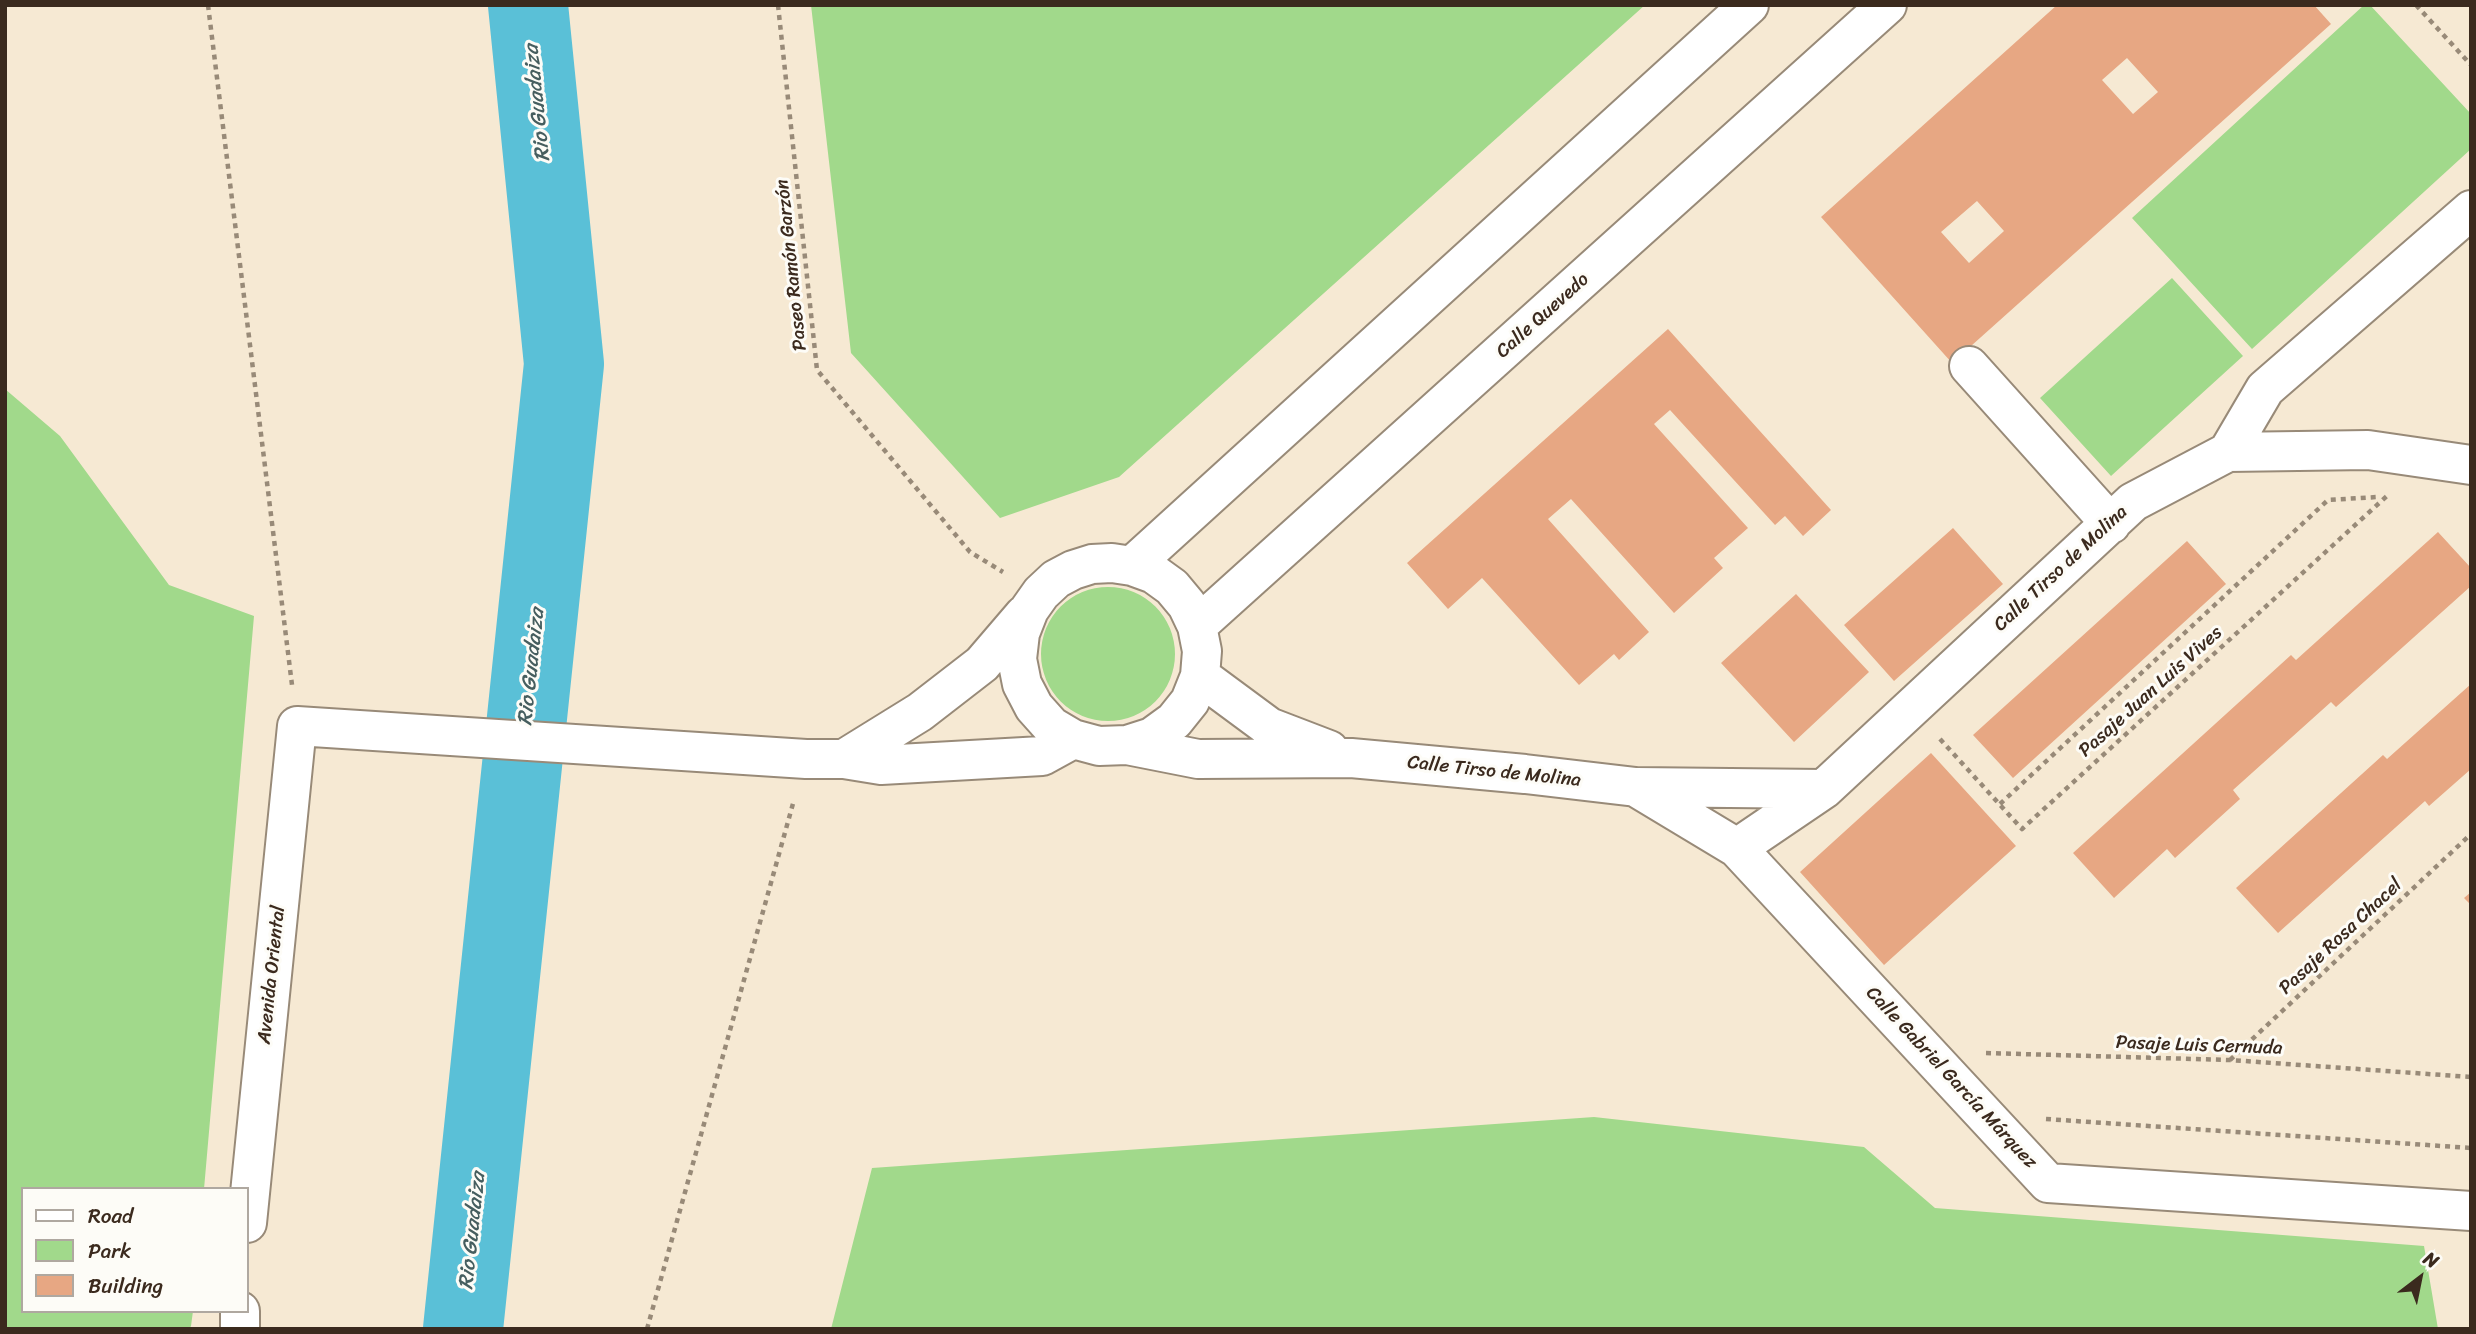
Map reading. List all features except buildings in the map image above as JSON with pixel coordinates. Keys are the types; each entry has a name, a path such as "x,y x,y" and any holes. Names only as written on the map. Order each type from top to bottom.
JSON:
{"street":[{"path":"1132,566 1749,5"},
{"name":"Calle Quevedo","path":"1197,625 1887,5"},
{"path":"2228,452 2264,389 2471,209"},
{"path":"1969,366 2111,524"},
{"name":"Calle Tirso de Molina","path":"1737,848 1824,789 2133,502 2228,452 2368,450 2471,465"},
{"path":"844,759 920,712 982,664 1035,601 1056,579 1092,564 1132,566 1154,574 1172,587 1187,605 1197,625 1202,651 1200,676 1190,701 1174,721 1152,737 1127,745 1100,746 1073,740 1051,726 1034,707 1022,684 1017,659 1020,633 1035,601"},
{"name":"Calle Tirso de Molina","path":"1200,676 1269,727 1351,758"},
{"path":"297,726 746,756 844,759 881,765 1042,756 1073,740"},
{"name":"Avenida Oriental","path":"248,1213 297,726"},
{"name":"Calle Tirso de Molina","path":"1127,745 1198,759 1351,758 1636,787 1824,789"},
{"name":"Calle Gabriel García Márquez","path":"1636,787 1737,848 2048,1183 2471,1211"}],"path":[{"path":"208,5 297,726"},
{"name":"Paseo Ramón Garzón","path":"779,5 817,370 970,552 1035,601"},
{"path":"2416,5 2471,65"},
{"name":"Pasaje Juan Luis Vives","path":"1912,708 2022,829 2387,496 2407,456"},
{"path":"2000,804 2328,500 2387,496"},
{"path":"647,1329 806,759"},
{"name":"Pasaje Rosa Chacel","path":"2230,1060 2471,834"},
{"name":"Pasaje Luis Cernuda","path":"1926,1051 2230,1060 2471,1077"},
{"path":"1986,1115 2471,1148"}],"green space":[{"path":"811,5 1645,5 1119,477 1000,518 851,353"},
{"path":"2364,5 2370,5 2471,114 2471,149 2252,349 2132,218"},
{"path":"2172,278 2243,356 2111,476 2040,398"},
{"path":"5,389 60,436 169,585 254,616 204,1187 21,1187 21,1313 193,1313 191,1326 189,1329 5,1329"},
{"path":"1108,587 1134,592 1155,607 1170,628 1175,654 1170,680 1155,701 1134,716 1108,721 1082,716 1061,701 1046,680 1041,654 1046,628 1061,607 1082,592"},
{"path":"1594,1117 1864,1147 1935,1208 2424,1246 2438,1329 831,1329 872,1168"}],"waterway":[{"name":"Rio Guadaiza","path":"463,1329 564,364 528,5"}]}
